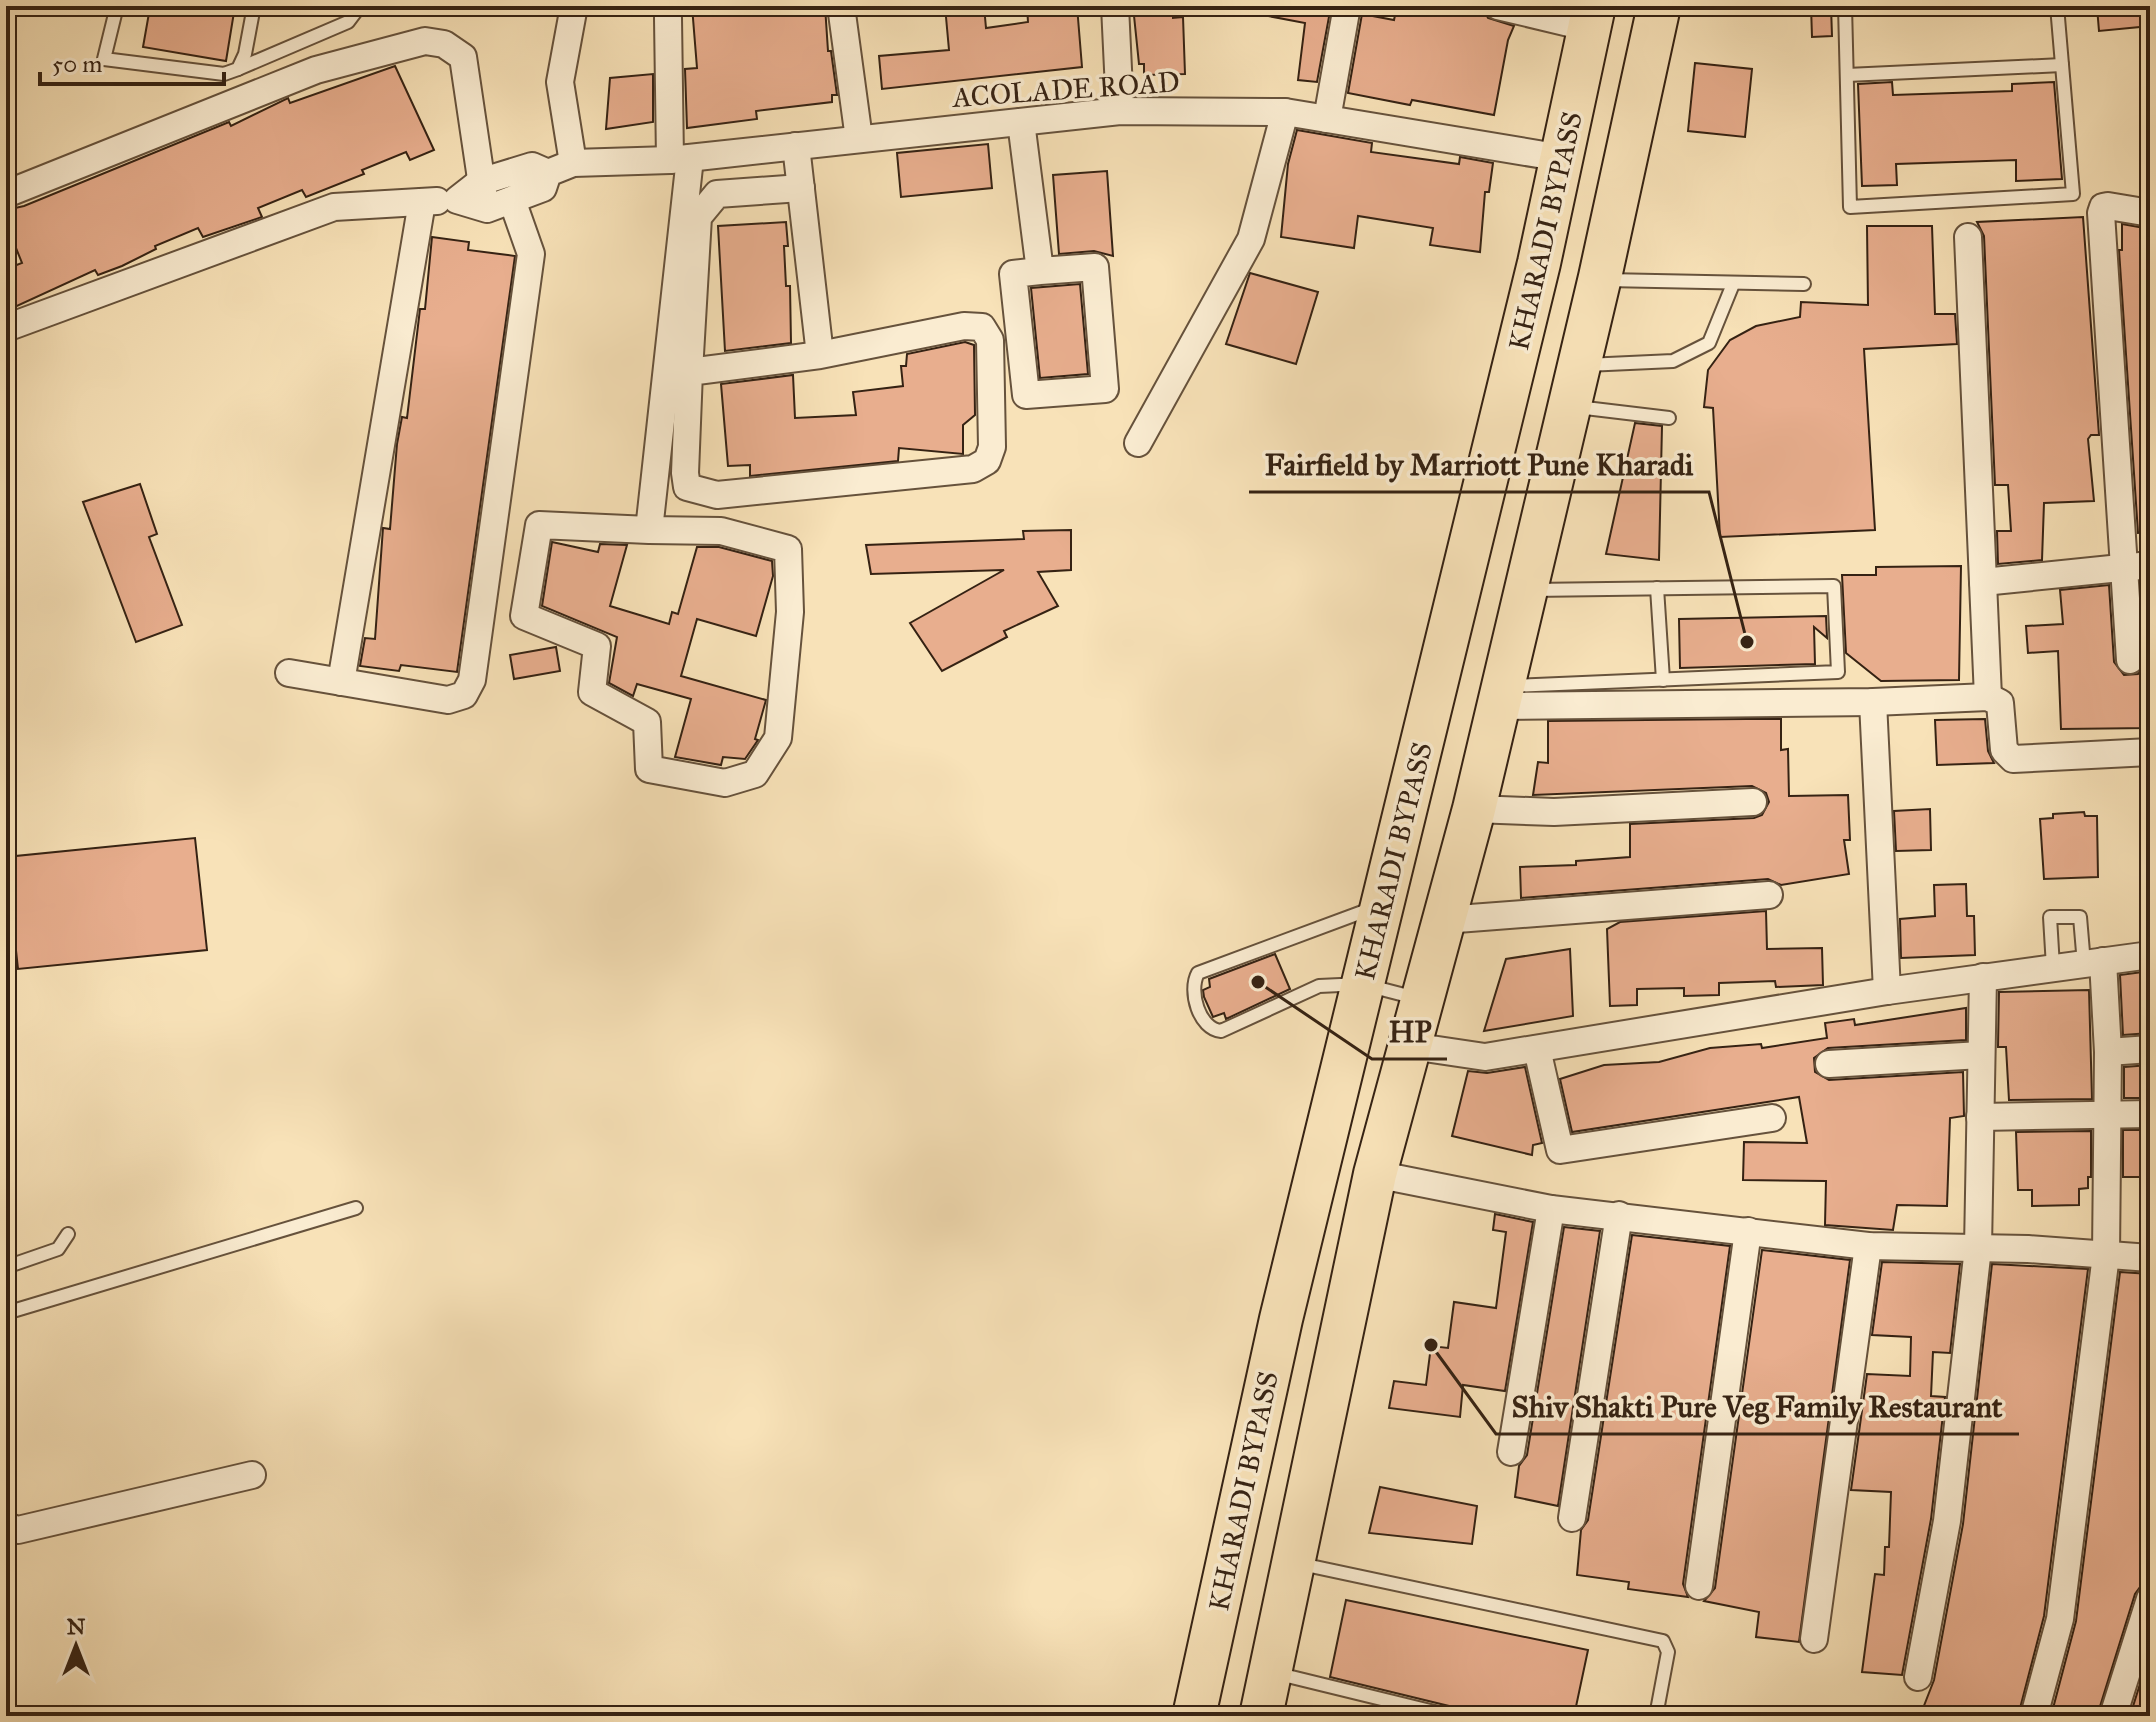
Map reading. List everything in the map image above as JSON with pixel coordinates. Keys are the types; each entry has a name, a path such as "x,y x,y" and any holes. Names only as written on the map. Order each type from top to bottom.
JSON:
{"highway":[{"path":"1261,1716 1375,1174 1474,809 1599,280 1659,6"},
{"name":"KHARADI BYPASS","path":"1194,1716 1259,1414 1562,158 1592,17"}],"street":[{"path":"457,200 480,182 532,166 548,173 573,163 560,82 574,6"},
{"path":"841,6 859,139"},
{"path":"1115,6 1120,111"},
{"path":"1327,119 1347,6"},
{"path":"1498,6 1592,17"},
{"path":"649,530 680,159 668,18"},
{"path":"6,194 316,70 425,41 444,44 463,57 480,182 487,209"},
{"name":"ACOLADE ROAD","path":"573,163 680,159 1120,111 1285,112 1562,158"},
{"path":"1138,443 1251,239 1285,112"},
{"path":"1021,122 1040,271"},
{"path":"796,146 820,355"},
{"path":"6,328 334,207 457,200 487,209 543,188 548,173"},
{"path":"689,372 820,355 964,326 982,327 990,340 992,447 987,461 973,469 717,495 687,487 689,372 698,217 717,194 801,188"},
{"path":"289,673 448,700 464,695 472,680 531,254 512,200"},
{"path":"341,682 422,202"},
{"path":"2130,660 2121,566 2101,213 2103,207 2108,206 2150,213"},
{"path":"1968,237 1988,697"},
{"path":"1095,267 1105,389 1026,395 1013,274 1040,271 1095,267"},
{"path":"539,525 649,530 721,531 788,549 790,612 778,738 755,774 725,783 649,769 647,722 592,692 597,646 524,616 539,525"},
{"path":"1983,582 2150,565"},
{"path":"1498,697 1873,702 1988,697 2000,703 2008,758 2150,752"},
{"path":"1873,702 1887,991"},
{"path":"1474,809 1554,812 1753,802"},
{"path":"1444,920 1769,895"},
{"path":"1411,1046 1485,1057 1887,991 2150,955"},
{"path":"2034,1716 2060,1619 2106,1255 2108,1052 2093,962"},
{"path":"1918,1677 1947,1521 1978,1248 1983,977"},
{"path":"1537,1049 1560,1150 1772,1118"},
{"path":"2108,1052 2150,1049"},
{"path":"1829,1064 1981,1055"},
{"path":"1980,1117 2150,1114"},
{"path":"1375,1174 1551,1209 1868,1246 1978,1248 2150,1258"},
{"path":"1511,1452 1551,1209"},
{"path":"1572,1518 1619,1215"},
{"path":"1699,1586 1748,1231"},
{"path":"1814,1639 1868,1246"},
{"path":"6,1526 18,1530 252,1475"},
{"path":"2113,1716 2150,1599"}],"lane":[{"path":"117,6 104,59 224,74 348,22 360,6"},
{"path":"238,69 245,54 254,6"},
{"path":"1845,6 1850,207 2073,194 2057,6"},
{"path":"1847,75 2062,65"},
{"path":"1599,280 1804,284"},
{"path":"1578,364 1673,361 1709,343 1733,284"},
{"path":"1568,406 1669,418"},
{"path":"1498,697 1663,680 1838,672 1834,586 1524,590"},
{"path":"1657,588 1663,680"},
{"path":"1383,905 1198,973 1193,993 1205,1023 1213,1030 1221,1031 1319,986 1362,984 1423,1000"},
{"path":"2053,967 2050,917 2080,917 2093,962"},
{"path":"6,1313 356,1208"},
{"path":"6,1267 58,1249 68,1234"},
{"path":"1293,1562 1663,1641 1668,1652 1656,1716"},
{"path":"1270,1672 1451,1716"}],"building":[{"path":"155,6 235,6 226,61 143,47 149,13 154,14"},
{"path":"692,6 825,6 828,51 831,51 837,95 832,95 832,102 756,111 757,119 687,128 685,69 697,68"},
{"path":"945,6 984,6 986,28 1028,22 1027,6 1077,6 1082,67 882,89 879,56 949,50"},
{"path":"1133,6 1173,6 1173,18 1183,17 1185,74 1144,75 1144,64 1139,64"},
{"path":"1269,6 1331,6 1317,82 1298,80 1305,23 1268,16"},
{"path":"1397,6 1482,6 1488,18 1514,26 1508,40 1494,115 1412,100 1410,105 1348,93 1362,14 1394,20"},
{"path":"1811,6 1831,6 1832,36 1812,37"},
{"path":"2150,6 2150,26 2099,31 2097,7"},
{"path":"1695,63 1752,69 1745,137 1688,131"},
{"path":"395,66 434,150 410,160 406,152 362,170 364,174 306,197 302,190 258,208 262,217 203,237 198,228 155,246 156,249 122,266 98,275 95,270 6,311 6,269 22,263 6,223 6,210 24,206 229,122 231,126 288,98 290,103"},
{"path":"653,74 653,122 606,129 610,78"},
{"path":"1892,82 1893,95 2012,91 2012,84 2054,82 2062,179 2016,181 2016,160 1896,164 1897,185 1862,186 1858,84"},
{"path":"1297,130 1372,143 1371,152 1459,164 1460,157 1493,163 1489,192 1485,192 1480,252 1430,245 1433,228 1358,216 1354,248 1281,237 1288,164"},
{"path":"988,144 992,188 901,197 897,153"},
{"path":"1107,171 1113,256 1094,251 1059,254 1053,175"},
{"path":"2083,217 2099,435 2091,435 2088,439 2094,501 2044,503 2042,560 1998,564 1997,531 2011,531 2008,485 1995,485 1984,236 1977,222"},
{"path":"786,222 788,246 784,246 786,286 790,286 791,343 725,351 718,226"},
{"path":"2122,224 2150,229 2150,532 2138,533 2119,250 2122,250"},
{"path":"1867,226 1932,226 1935,314 1955,314 1957,344 1864,349 1875,530 1720,537 1713,408 1704,407 1708,370 1730,340 1756,326 1800,317 1801,302 1868,305"},
{"path":"432,237 469,242 468,250 515,256 457,672 401,665 399,671 360,666 365,638 375,639 383,528 390,529 397,444 402,417 407,418 420,309 425,309"},
{"path":"1250,273 1318,292 1296,364 1226,344"},
{"path":"1080,284 1088,374 1040,378 1031,288"},
{"path":"965,342 974,345 975,415 963,425 963,454 899,448 898,461 750,476 750,465 728,466 721,384 793,375 795,418 856,415 853,392 903,386 901,366 906,366 907,354"},
{"path":"1635,423 1662,426 1659,560 1606,554"},
{"path":"140,484 157,534 149,537 182,625 136,642 83,502"},
{"path":"1071,530 1071,570 1038,572 1058,606 1004,631 1007,637 942,671 910,623 1004,570 871,574 866,545 1024,539 1023,531"},
{"path":"552,542 598,552 600,544 627,545 610,606 669,624 672,612 678,614 697,547 719,547 772,561 773,576 756,636 697,619 681,676 766,700 755,739 758,740 745,759 723,757 721,765 675,757 691,699 637,684 633,696 609,683 617,637 542,606"},
{"path":"1961,566 1959,680 1881,681 1846,653 1842,575 1876,575 1876,567"},
{"path":"2150,581 2150,728 2061,729 2058,651 2028,653 2026,626 2063,624 2060,590 2109,585 2114,662 2124,675 2138,674 2146,659 2141,582"},
{"path":"1826,616 1827,638 1814,627 1815,664 1680,668 1679,619"},
{"path":"556,647 560,671 514,679 510,655"},
{"path":"1781,719 1781,750 1788,749 1789,796 1848,795 1850,840 1844,840 1849,874 1781,885 1768,879 1521,898 1520,867 1576,865 1576,861 1630,857 1630,824 1754,818 1762,815 1769,802 1766,793 1752,786 1533,795 1538,762 1548,763 1548,721"},
{"path":"1985,719 1988,751 1994,763 1937,765 1935,720"},
{"path":"1930,809 1931,850 1896,851 1894,811"},
{"path":"2084,812 2085,816 2097,816 2098,877 2044,879 2040,819 2053,818 2053,814"},
{"path":"195,838 207,950 18,969 6,857"},
{"path":"1966,884 1967,916 1974,916 1975,955 1901,958 1900,919 1935,916 1934,885"},
{"path":"1766,911 1767,949 1822,948 1823,985 1776,987 1775,981 1719,983 1719,995 1684,996 1684,988 1637,989 1637,1005 1610,1006 1607,929 1620,922"},
{"path":"1570,949 1573,1016 1484,1031 1506,959"},
{"path":"1275,954 1290,989 1226,1019 1224,1013 1213,1017 1203,990 1210,987 1209,979"},
{"path":"2150,971 2150,1033 2123,1035 2120,975"},
{"path":"2089,990 2092,1099 2009,1100 2006,1047 1998,1047 1999,992"},
{"path":"1966,1008 1966,1040 1828,1048 1814,1058 1815,1072 1829,1080 1963,1072 1964,1116 1950,1118 1947,1206 1897,1205 1893,1230 1825,1225 1826,1181 1743,1180 1744,1142 1807,1143 1799,1097 1572,1132 1560,1079 1604,1065 1659,1062 1710,1048 1761,1044 1762,1048 1827,1038 1825,1023 1854,1019 1855,1025"},
{"path":"2150,1065 2150,1098 2124,1098 2124,1067"},
{"path":"1525,1067 1542,1143 1533,1145 1532,1155 1452,1136 1468,1071 1487,1073"},
{"path":"2123,1130 2150,1130 2150,1177 2123,1177"},
{"path":"2091,1131 2091,1177 2088,1177 2088,1188 2079,1189 2079,1205 2032,1206 2032,1190 2018,1190 2016,1132"},
{"path":"1495,1214 1533,1222 1505,1391 1463,1385 1460,1417 1389,1408 1394,1381 1426,1385 1431,1346 1448,1348 1454,1302 1496,1308 1506,1232 1493,1230"},
{"path":"1564,1227 1600,1231 1558,1506 1515,1497 1519,1466 1527,1455"},
{"path":"1632,1235 1730,1246 1683,1584 1688,1597 1628,1589 1629,1582 1577,1575 1581,1530 1588,1520"},
{"path":"1762,1250 1850,1260 1799,1642 1756,1637 1759,1612 1704,1601 1715,1588"},
{"path":"1882,1262 1960,1264 1950,1353 1933,1352 1931,1396 1945,1397 1931,1519 1902,1675 1862,1672 1875,1574 1884,1575 1885,1547 1889,1547 1891,1492 1851,1490 1867,1374 1910,1376 1911,1337 1872,1335"},
{"path":"1992,1264 2088,1269 2044,1616 2018,1716 1920,1716 1934,1680 1963,1524"},
{"path":"2120,1272 2150,1274 2150,1419 2145,1467 2150,1467 2150,1583 2140,1587 2135,1594 2097,1716 2051,1716 2076,1621"},
{"path":"1380,1487 1477,1506 1472,1544 1369,1533"},
{"path":"1346,1600 1588,1650 1574,1716 1473,1716 1459,1713 1453,1707 1330,1677"},
{"path":"2150,1652 2150,1716 2130,1716"}],"place":[{"name":"Fairfield by Marriott Pune Kharadi","path":"1747,642"},
{"name":"HP","path":"1258,982"},
{"name":"Shiv Shakti Pure Veg Family Restaurant","path":"1431,1345"}]}
